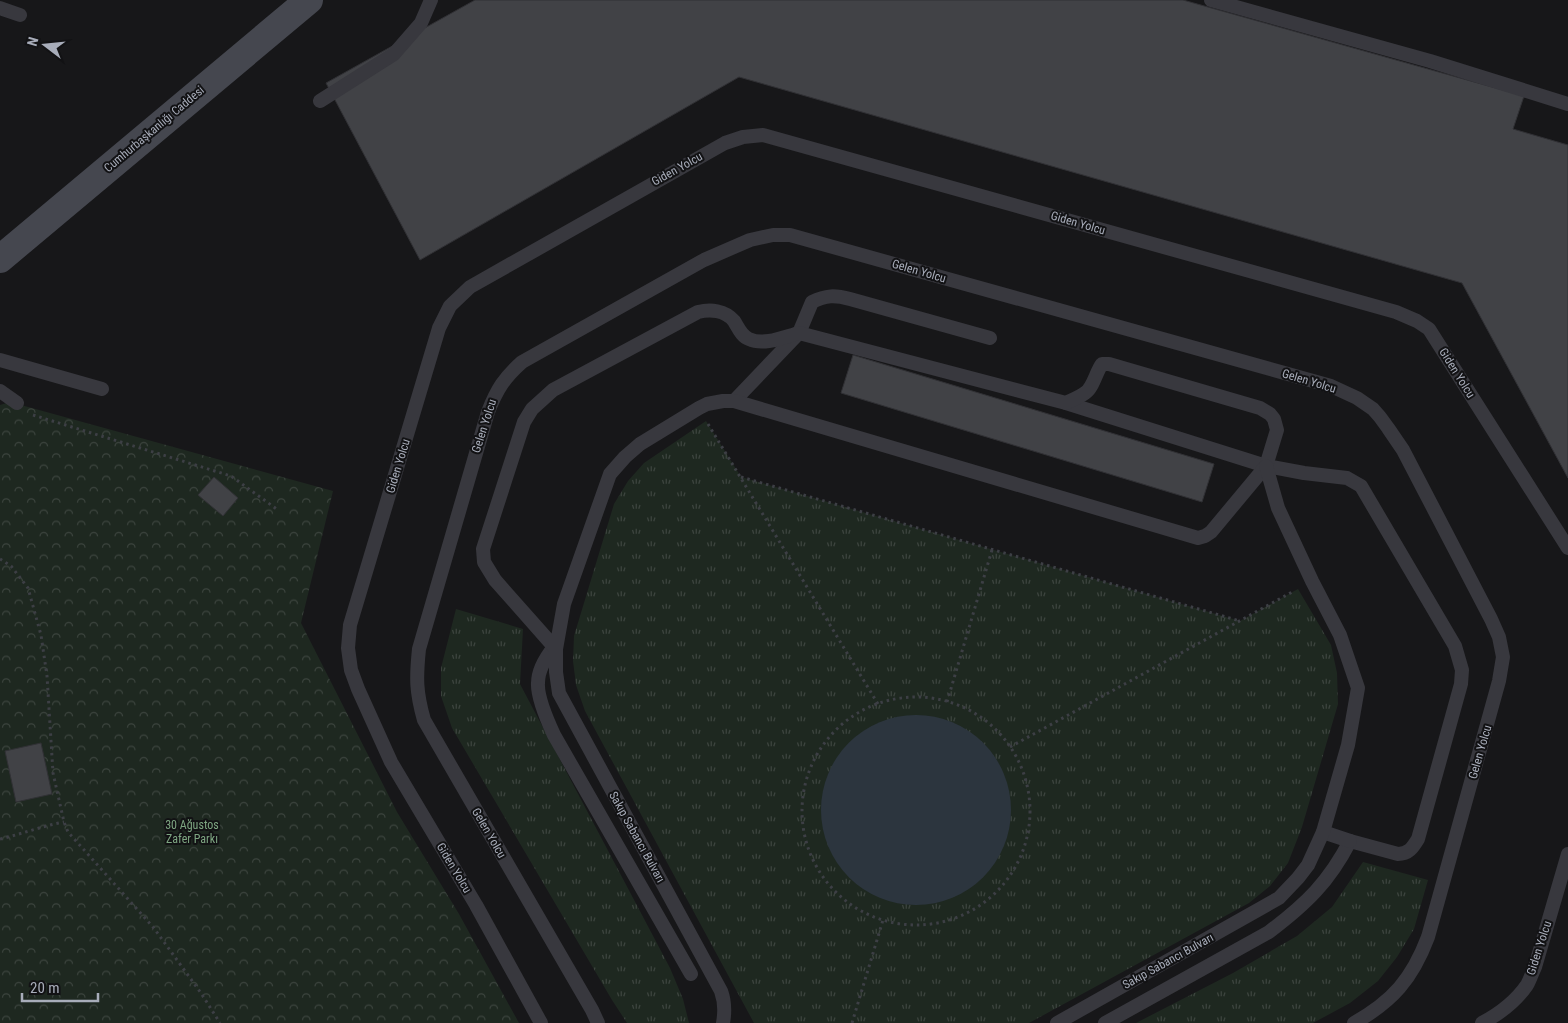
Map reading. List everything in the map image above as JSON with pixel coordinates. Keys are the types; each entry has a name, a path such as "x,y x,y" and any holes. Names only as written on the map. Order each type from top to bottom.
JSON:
{"main road":[{"name":"Cumhurbaşkanlığı Caddesi","path":"0,259 309,0"}],"lane":[{"path":"320,101 394,54 421,24 431,0"},
{"path":"1211,0 1430,62 1568,104"},
{"path":"0,8 20,15"},
{"name":"Giden Yolcu","path":"541,1023 476,904 391,762 351,670 348,648 350,625 439,328 450,306 470,287 725,143 743,137 763,135 1409,317 1429,329 1568,548"},
{"name":"Gelen Yolcu","path":"598,1023 424,720 418,699 416,677 419,649 488,412 495,392 508,375 522,362 704,260 750,240 773,235 790,235 1331,386 1357,398 1372,409 1388,428 1403,450 1492,619 1500,637 1503,657 1493,706 1421,956 1405,983 1383,1005 1354,1023"},
{"path":"734,401 799,333 812,302 822,297 836,296 990,338"},
{"path":"554,648 495,580 484,562 483,549 524,422 532,409 553,390 698,312 708,309 727,315 747,338 756,341 773,340 799,333 1066,403 1266,466 1347,478 1361,486 1455,646 1462,670 1461,684 1418,839 1413,848 1405,854 1398,854 1323,832"},
{"path":"0,360 102,389"},
{"path":"692,974 554,735 544,712 538,683 544,661 554,648 564,604 610,474 640,444 699,408 706,404 723,400 734,401 1198,538 1211,532 1266,466 1277,430 1274,419 1260,408 1109,364 1102,364 1087,392 1066,403"},
{"path":"0,391 17,404"},
{"name":"Sakıp Sabancı Bulvarı","path":"1057,1023 1279,898 1308,865 1323,832 1348,745 1358,688 1340,635 1278,508 1266,466"},
{"name":"Sakıp Sabancı Bulvarı","path":"554,648 559,693 721,992 725,1012 723,1023"},
{"path":"1105,1023 1269,932 1306,901 1327,879 1339,862 1350,840"},
{"name":"Giden Yolcu","path":"1482,1023 1512,1002 1527,985 1535,967 1568,854"}],"path":[{"path":"17,404 22,411 232,476 278,510"},
{"path":"699,408 878,704"},
{"path":"741,478 1240,621"},
{"path":"947,702 992,550"},
{"path":"0,559 11,566 28,588 40,635 47,676 53,773 68,832 153,927 202,993 220,1023"},
{"path":"1010,747 1312,581"},
{"path":"912,697 937,699 947,702 971,711 989,723 1010,747 1027,784 1030,806 1029,828 1026,841 1012,872 999,889 982,904 952,920 922,925 884,920 851,905 829,884 814,862 804,829 803,812 806,784 812,767 826,742 850,719 878,704 912,697"},
{"path":"0,839 18,835 41,826 64,822"},
{"path":"852,1023 884,920"}],"green space":[{"name":"30 Ağustos Zafer Parkı","path":"10,402 333,491 301,623 397,812 459,914 519,1023 0,1023 0,405"},
{"path":"706,421 741,477 1240,621 1298,589 1331,645 1337,673 1338,704 1302,827 1288,863 1270,886 1249,903 1029,1023 754,1023 585,711 576,685 573,661 574,636 614,504 628,481 644,463"},
{"path":"456,609 523,629 520,684 670,968 683,999 689,1023 627,1023 452,728 441,696 441,668"},
{"path":"1363,862 1428,880 1414,929 1397,957 1378,981 1350,1003 1313,1023 1136,1023 1233,973 1297,936 1332,907"}],"shaded area":[{"path":"907,715 925,715 944,719 961,726 983,743 995,757 1004,774 1011,801 1011,819 1004,846 995,863 983,877 961,894 944,901 925,905 907,905 888,901 871,894 849,877 837,863 825,838 821,819 821,801 825,782 832,765 849,743 863,731 888,719"}],"building":[{"path":"475,0 1183,0 1524,96 1513,129 1568,145 1568,478 1462,283 739,77 420,260 326,83"},
{"path":"853,355 1214,464 1202,502 841,393"},
{"path":"214,477 238,498 223,516 198,495"},
{"path":"41,743 52,794 16,802 5,751"}]}
